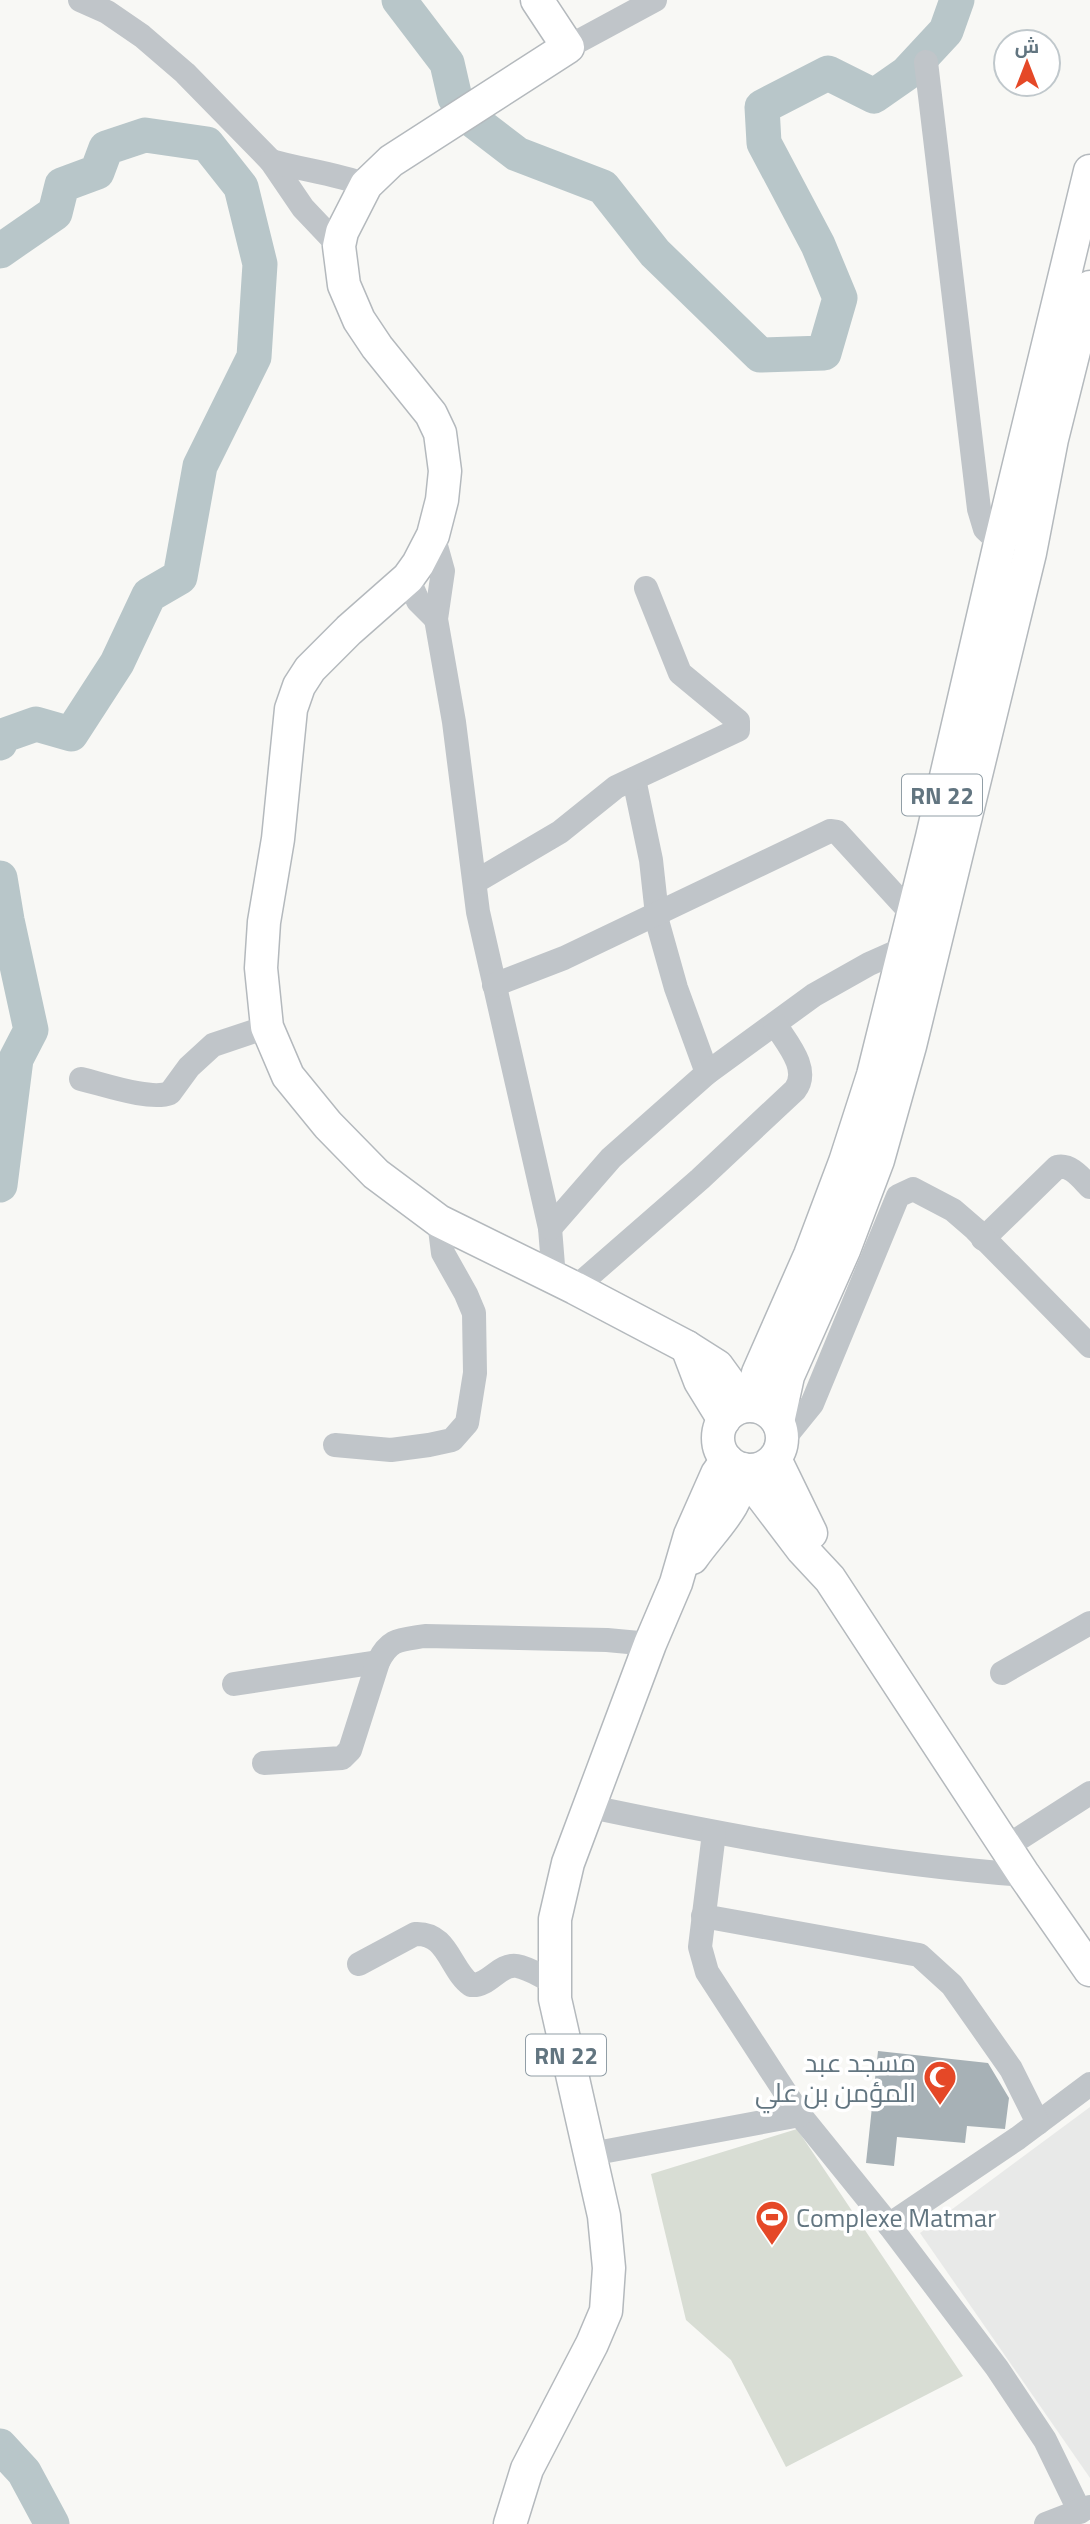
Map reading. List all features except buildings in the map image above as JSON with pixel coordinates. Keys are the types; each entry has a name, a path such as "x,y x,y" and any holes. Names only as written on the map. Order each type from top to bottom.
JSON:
{"main road":[{"path":"537,0 568,47 391,161 366,185 348,218 339,246 344,285 359,320 377,347 431,414 440,433 446,471 442,500 427,550 408,578 310,669 299,687 291,709 261,968 267,1027 288,1076 328,1125 376,1174 439,1221 565,1283 687,1347 717,1366 753,1439 758,1491 802,1549 830,1579 1024,1875 1090,1970"},
{"name":"RN 22","path":"801,1311 844,1250 878,1160 910,1046 926,919 987,665 1000,543 1088,189"},
{"name":"RN 22","path":"987,665 1030,553 1052,439 1090,287"},
{"name":"RN 22","path":"510,2524 527,2469 592,2344 606,2311 609,2268 604,2216 566,2057 554,1982 555,1919 568,1863 650,1644 676,1583 700,1547 730,1511 741,1486 753,1439 782,1397 801,1311 865,1100 905,947 926,919"}],"street":[{"path":"80,0 107,12 142,36 185,73 271,160 303,208 339,246"},
{"path":"568,47 655,0"},
{"path":"926,62 981,519 985,529 1000,543"},
{"path":"271,160 346,177 366,185"},
{"path":"433,535 443,571 436,619 454,722 478,912 565,1283 700,1179 796,1090 801,1082 801,1073 795,1056 775,1024"},
{"path":"408,578 418,601 436,619"},
{"path":"475,882 561,832 615,787 738,730 739,725 730,713 680,673 646,588"},
{"path":"634,779 651,860 657,912 676,988 707,1073"},
{"path":"494,985 565,958 657,912 833,831 926,919"},
{"path":"550,1228 611,1158 707,1073 814,995 905,947"},
{"path":"82,1079 165,1096 213,1045 267,1027"},
{"path":"983,1239 1057,1167 1071,1169 1090,1187"},
{"path":"753,1439 812,1404 901,1193 913,1189 953,1210 975,1229 1090,1346"},
{"path":"335,1445 391,1450 429,1445 452,1440 467,1423 475,1373 474,1312 443,1253 439,1221"},
{"path":"1002,1673 1090,1623"},
{"path":"264,1763 342,1758 350,1750 378,1662 390,1644 397,1640 425,1636 607,1640 650,1644"},
{"path":"234,1684 378,1662"},
{"path":"1006,1847 1090,1793"},
{"path":"590,1807 714,1833 867,1858 954,1870 1024,1875"},
{"path":"714,1833 700,1947 707,1972 800,2115 889,2225 1004,2378 1045,2440 1085,2510 1046,2524"},
{"path":"703,1916 919,1955 952,1985 1011,2069 1038,2123"},
{"path":"359,1964 421,1933 437,1939 471,1985 478,1986 503,1969 514,1966 554,1982"},
{"path":"889,2225 1090,2084"},
{"path":"591,2154 800,2115"}],"shaded area":[{"path":"1090,2107 1090,2478 920,2233"},
{"name":"Complexe Matmar","path":"797,2129 963,2376 786,2467 731,2360 686,2320 651,2174"}],"waterway":[{"path":"399,0 447,63 455,98 470,118 517,154 603,187 655,253 760,355 824,353 840,298 818,245 764,143 762,107 828,73 874,96 907,73 946,31 957,0"},
{"path":"0,251 55,213 62,185 97,172 106,148 145,135 207,144 241,187 260,264 254,357 200,466 180,577 149,595 117,663 71,734 36,724 2,736 0,743"},
{"path":"0,878 31,1030 16,1059 0,1185"},
{"path":"0,2446 24,2472 52,2524"}],"place":[{"name":"مسجد عبد المؤمن بن علي","path":"940,2107"},
{"name":"Complexe Matmar","path":"772,2247"}]}
